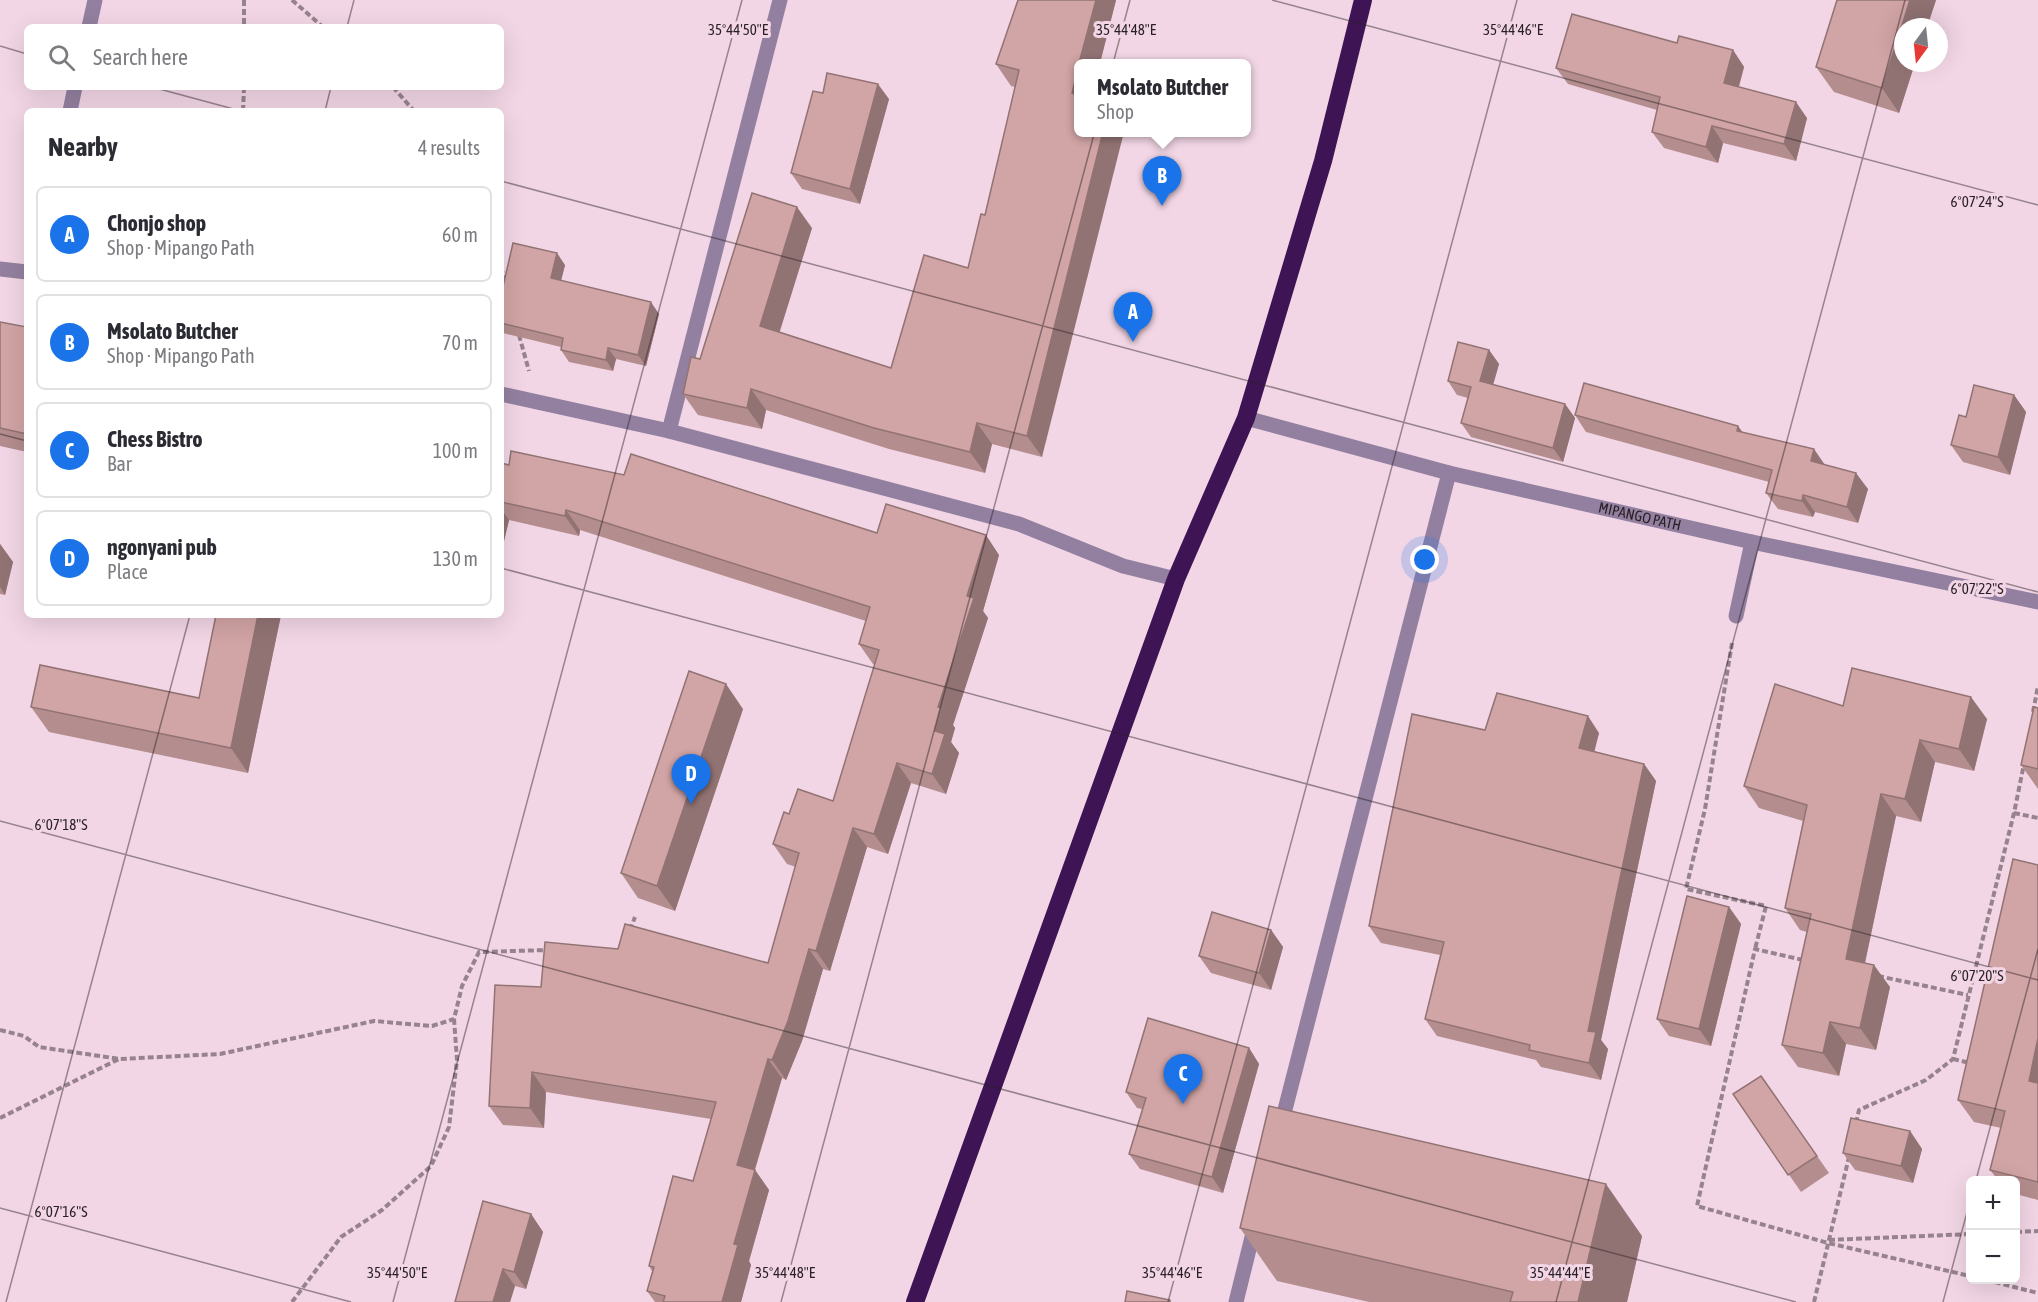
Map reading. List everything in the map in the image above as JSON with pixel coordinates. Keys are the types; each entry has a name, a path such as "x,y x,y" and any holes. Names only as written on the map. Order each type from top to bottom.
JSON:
{"highway":[{"path":"915,1302 1176,579 1246,418 1323,161 1363,0"}],"street":[{"path":"90,24 95,0"},
{"path":"669,431 780,0"},
{"path":"71,108 74,90"},
{"path":"0,269 24,272"},
{"path":"504,395 669,431 1019,524 1124,566 1176,579"},
{"name":"MIPANGO PATH","path":"1246,418 1449,473 1752,542 2038,602"},
{"path":"1277,1141 1449,473"},
{"path":"1736,616 1752,542"},
{"path":"1236,1302 1259,1210"}],"path":[{"path":"244,0 244,24"},
{"path":"292,0 320,24"},
{"path":"243,108 244,90"},
{"path":"396,90 411,108"},
{"path":"504,278 507,290"},
{"path":"516,324 538,404"},
{"path":"1736,616 1705,809 1686,889 1766,906 1697,1206 1966,1275"},
{"path":"2031,722 2038,686"},
{"path":"1854,1133 1859,1110 1926,1080 1953,1059 2014,813 2025,756"},
{"path":"2014,813 2038,818"},
{"path":"627,939 635,917"},
{"path":"292,1302 341,1237 382,1210 431,1166 448,1127 457,1060 454,1019 462,986 479,952 558,950"},
{"path":"1755,950 1811,962"},
{"path":"1868,974 1968,995"},
{"path":"0,1030 24,1036 39,1047 120,1059 220,1054 374,1021 432,1026 454,1019"},
{"path":"0,1118 120,1059"},
{"path":"1953,1059 1974,1064"},
{"path":"1814,1302 1849,1156"},
{"path":"2020,1232 2038,1231"},
{"path":"1829,1241 1966,1234"},
{"path":"2002,1284 2038,1293"}],"building":[{"path":"1018,0 1096,0 1080,59 1074,59 1072,93 1074,94 1074,137 1102,137 1027,436 977,423 970,452 874,428 751,389 747,408 683,394 691,357 700,359 752,193 797,207 760,326 891,368 924,255 968,268 981,214 985,215 1019,70 996,64"},
{"path":"1837,0 1910,0 1904,18 1894,18 1894,50 1882,88 1816,67"},
{"path":"1572,14 1677,43 1679,36 1733,50 1724,83 1796,102 1784,144 1712,126 1706,147 1652,132 1660,97 1556,68"},
{"path":"827,73 878,84 850,189 791,173 813,91 823,93"},
{"path":"513,243 557,253 551,278 651,302 638,355 608,348 606,360 561,350 563,338 504,324 504,282"},
{"path":"0,322 24,326 24,433 0,428"},
{"path":"1458,342 1489,350 1480,381 1565,404 1553,448 1461,423 1471,387 1448,381"},
{"path":"1584,383 1738,426 1737,431 1814,449 1811,461 1856,473 1847,507 1803,495 1802,501 1766,493 1772,470 1575,415"},
{"path":"1974,385 2014,395 1998,457 1951,445 1959,415 1966,417"},
{"path":"511,451 624,475 631,454 877,533 886,504 986,535 967,596 974,598 938,707 941,708 935,731 945,734 932,774 897,763 874,834 853,828 816,951 809,949 788,1021 772,1060 768,1059 737,1165 755,1170 734,1244 738,1245 722,1302 663,1302 665,1296 647,1291 654,1267 649,1266 673,1176 693,1181 716,1102 532,1072 530,1108 489,1106 495,985 541,987 545,942 618,949 625,924 768,963 799,853 773,844 784,812 789,814 798,789 833,801 879,650 859,644 870,607 566,510 565,516 504,503 504,464 509,465"},
{"path":"215,618 257,618 231,748 31,707 40,665 199,698"},
{"path":"1852,668 1971,697 1959,749 1920,740 1905,799 1881,794 1846,959 1874,965 1860,1028 1830,1022 1823,1053 1782,1045 1811,914 1785,908 1807,805 1744,786 1775,684 1843,706"},
{"path":"689,671 726,684 657,886 621,873"},
{"path":"1497,693 1588,716 1579,748 1644,764 1588,1031 1596,1032 1589,1063 1529,1050 1530,1045 1425,1019 1444,942 1369,926 1412,714 1485,730"},
{"path":"2034,707 2038,708 2038,769 2021,765"},
{"path":"2013,859 2038,865 2038,1038 2029,1081 2038,1083 2038,1182 1990,1170 2005,1111 1958,1100"},
{"path":"1687,896 1729,907 1699,1029 1657,1019"},
{"path":"1212,912 1271,930 1259,973 1199,956"},
{"path":"1148,1018 1249,1048 1212,1177 1129,1154 1146,1098 1126,1092"},
{"path":"1761,1076 1817,1156 1788,1175 1733,1094"},
{"path":"1269,1106 1606,1184 1578,1302 1510,1302 1513,1292 1240,1228"},
{"path":"1851,1118 1910,1131 1901,1166 1843,1153"},
{"path":"483,1201 531,1214 514,1272 503,1269 493,1302 455,1302"},
{"path":"1127,1291 1170,1300 1170,1302 1125,1302"}],"place":[{"name":"Msolato Butcher","path":"1162,206"},
{"name":"Chonjo shop","path":"1133,342"},
{"name":"ngonyani pub","path":"691,804"},
{"name":"Chess Bistro","path":"1183,1104"}]}
